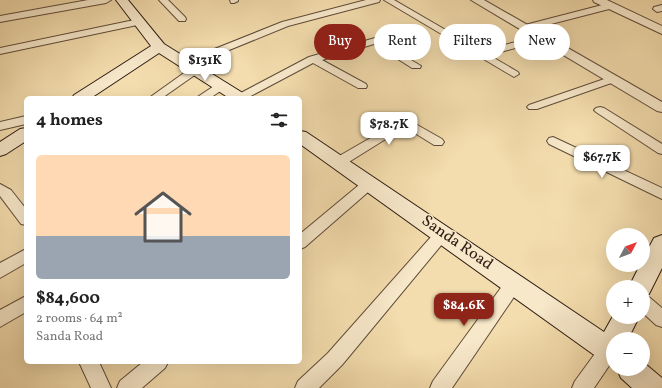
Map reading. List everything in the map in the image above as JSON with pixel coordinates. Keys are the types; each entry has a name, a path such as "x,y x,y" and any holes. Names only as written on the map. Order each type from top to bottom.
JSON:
{"main road":[{"path":"122,0 159,47 237,96"},
{"path":"83,96 159,47"},
{"path":"0,150 24,134"},
{"name":"Sanda Road","path":"302,137 514,283 606,342"},
{"path":"644,280 662,244"},
{"path":"639,376 652,388"}],"street":[{"path":"0,19 106,0"},
{"path":"163,0 182,19"},
{"path":"157,96 190,67 285,24 376,0"},
{"path":"388,0 439,29"},
{"path":"476,0 517,24"},
{"path":"536,24 603,2 662,30"},
{"path":"0,51 139,22"},
{"path":"244,96 313,60 375,41 416,66"},
{"path":"570,54 662,108"},
{"path":"313,60 362,86"},
{"path":"492,60 514,74"},
{"path":"533,107 613,79"},
{"path":"205,96 221,86"},
{"path":"600,110 662,150"},
{"path":"0,126 24,120"},
{"path":"339,162 405,122 438,142"},
{"path":"554,141 662,194"},
{"path":"302,240 370,183"},
{"path":"0,189 6,193 24,217"},
{"path":"305,388 335,359 443,233"},
{"path":"0,271 24,256"},
{"path":"440,388 514,283"},
{"path":"0,319 24,304"},
{"path":"650,308 662,319"},
{"path":"582,388 606,354"},
{"path":"90,364 101,388"},
{"path":"128,388 156,364"}]}
